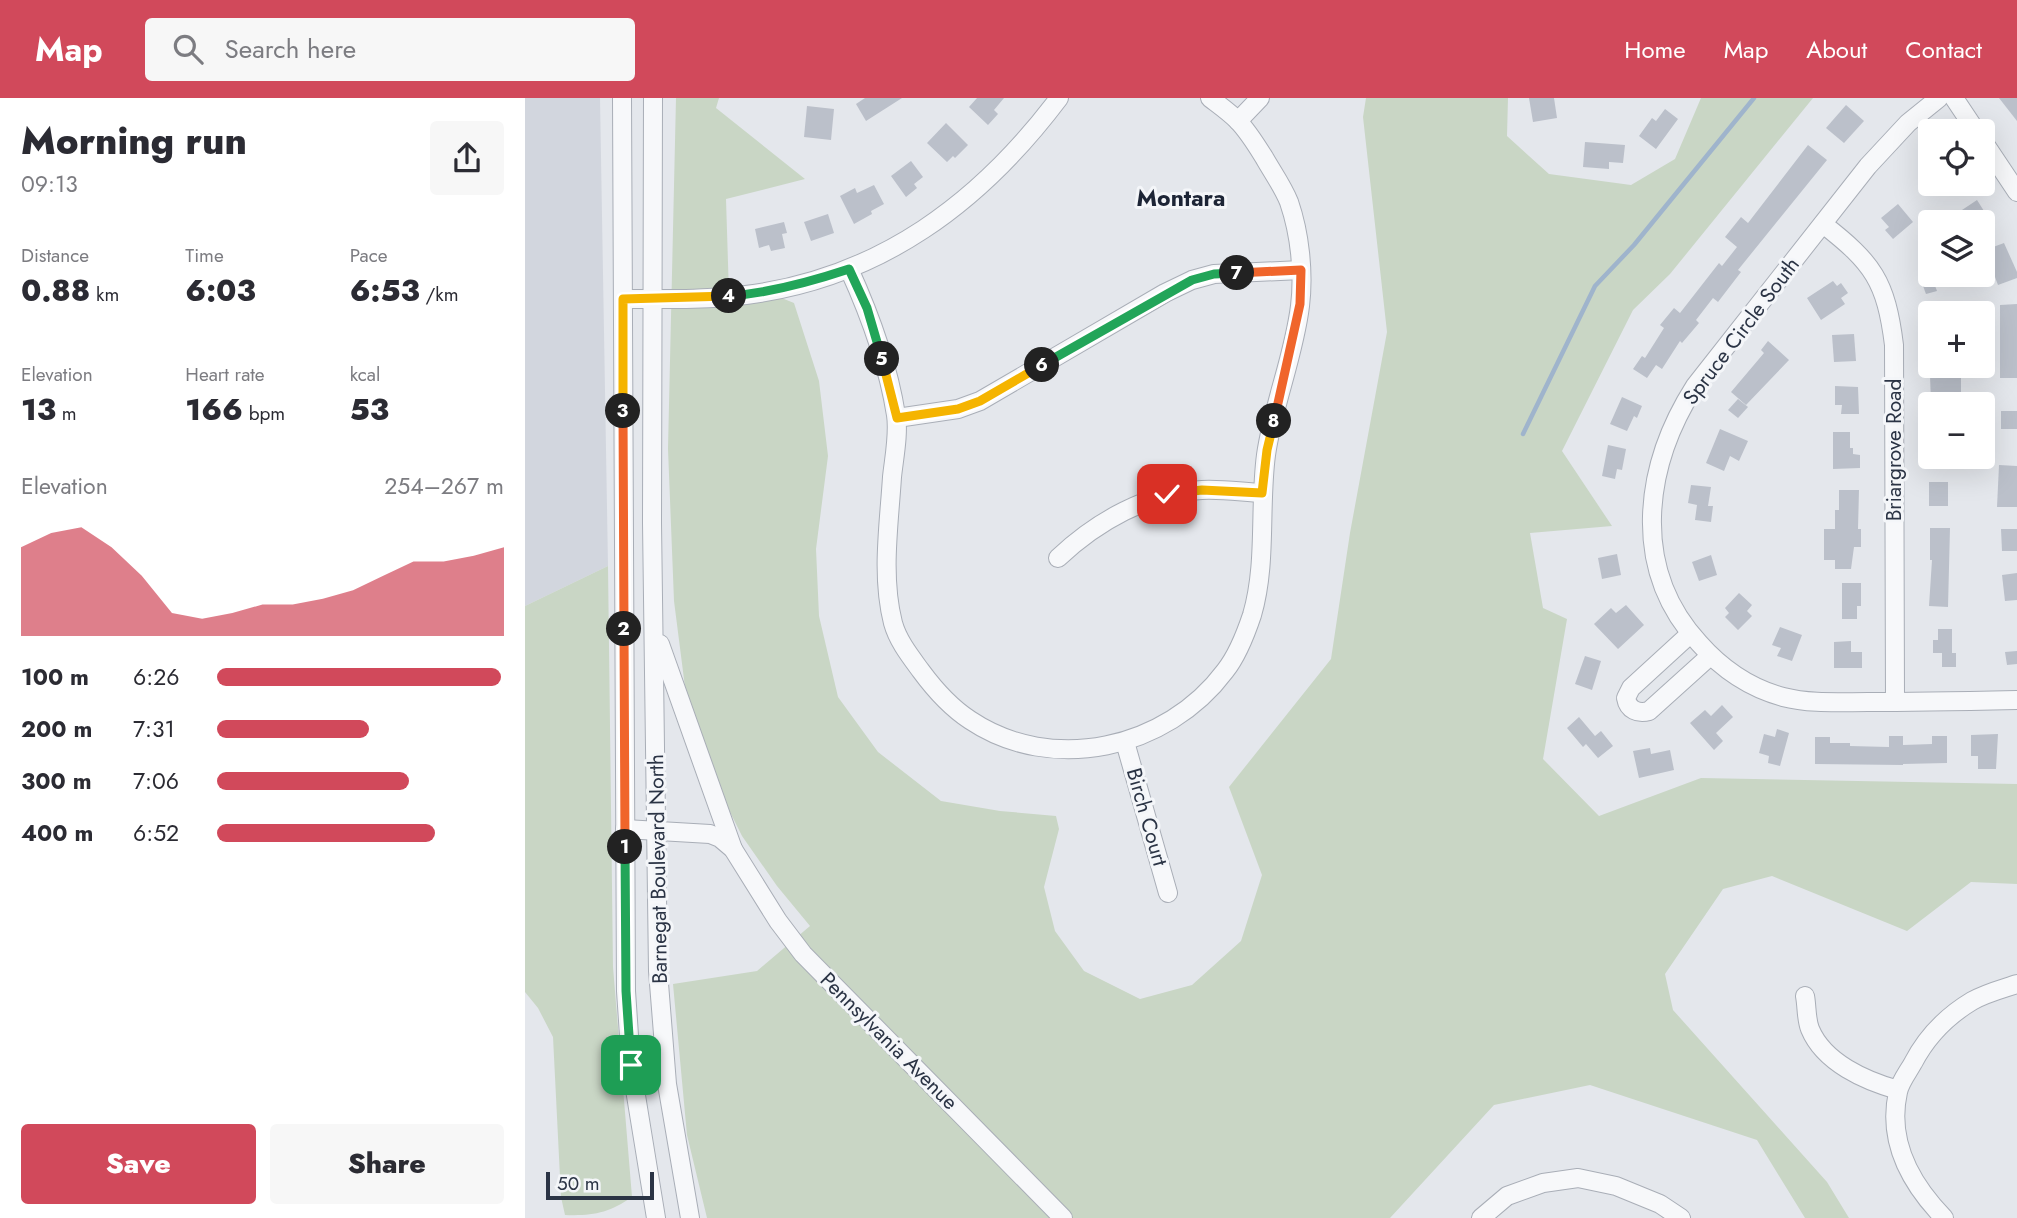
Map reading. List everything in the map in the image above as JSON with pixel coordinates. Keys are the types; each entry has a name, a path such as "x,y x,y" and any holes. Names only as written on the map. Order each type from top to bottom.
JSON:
{"street":[{"name":"Barnegat Boulevard North","path":"622,98 626,991 631,1065 651,1215"},
{"name":"Barnegat Boulevard North","path":"653,98 652,299 659,983 667,1084 690,1218"},
{"path":"623,299 747,295 817,280 849,269 928,228 967,199 1035,130 1059,98"},
{"path":"849,269 876,333 897,418 886,581 893,625 905,649 933,688 949,704 971,721 1025,745 1064,750 1096,748 1125,742 1154,730 1203,696 1226,670 1251,616 1259,583 1262,493 1267,450 1300,304 1301,270 1296,228 1289,202 1258,146 1238,121 1210,98"},
{"path":"1238,121 1260,98"},
{"name":"Spruce Circle South","path":"1940,98 1908,122 1891,140 1683,404 1664,447 1651,506 1653,545 1665,591 1690,634 1710,656 1732,673 1781,696 1810,702 2017,699"},
{"path":"1954,98 1968,119"},
{"path":"1995,159 2017,192"},
{"name":"Briargrove Road","path":"1823,224 1856,250 1873,272 1881,288 1891,324 1894,345 1895,702"},
{"path":"897,418 958,409 980,401 1192,280 1214,274 1301,270"},
{"path":"1058,558 1093,529 1136,506 1167,494 1202,490 1262,493"},
{"name":"Pennsylvania Avenue","path":"655,627 733,849 778,921 803,954 1063,1218"},
{"path":"1690,634 1631,688 1626,698 1630,707 1639,712 1649,711 1710,656"},
{"name":"Birch Court","path":"1125,742 1168,893"},
{"path":"625,829 710,834 720,838 733,849"},
{"path":"1944,1218 1929,1203 1911,1176 1899,1148 1895,1126 1898,1090 1919,1051 1936,1030 1972,1001 2017,984"},
{"path":"1805,996 1810,1028 1822,1047 1859,1075 1898,1090"},
{"path":"1481,1218 1507,1196 1543,1183 1578,1178 1616,1186 1660,1204 1681,1218"}],"shaded area":[{"path":"525,98 600,98 608,566 525,606"}],"green space":[{"path":"676,98 719,98 716,108 805,179 726,199 729,295 769,293 794,303 819,381 828,456 816,549 819,616 838,697 878,752 941,801 1000,811 1056,816 1059,829 1044,887 1055,931 1084,971 1140,999 1192,985 1241,941 1262,875 1229,787 1331,659 1350,533 1387,332 1363,117 1366,98 1508,98 1507,136 1549,174 1631,185 1675,159 1701,98 1813,98 1670,274 1633,310 1562,451 1612,526 1530,533 1543,608 1567,619 1543,759 1599,816 1701,778 2017,784 2017,884 1971,882 1907,931 1772,876 1723,889 1665,974 1673,1010 1827,1182 1849,1218 1805,1218 1757,1140 1590,1085 1494,1105 1390,1218 707,1218 687,1135 673,984 757,971 810,926 777,886 742,836 691,734 674,601 668,449"},
{"path":"608,566 613,967 632,1197 616,1207 600,1212 565,1215 561,1197 553,1037 538,1008 525,992 525,606"}],"building":[{"path":"865,98 902,98 866,121 856,104"},
{"path":"977,98 1004,98 994,110 998,114 988,125 969,107"},
{"path":"1529,98 1554,98 1557,118 1533,122"},
{"path":"1999,98 2017,98 2017,121"},
{"path":"1846,105 1864,121 1844,143 1826,128"},
{"path":"807,106 834,109 831,140 804,137"},
{"path":"1665,109 1678,119 1656,149 1639,136 1652,118 1656,121"},
{"path":"946,123 968,145 947,162 927,143"},
{"path":"1585,142 1625,145 1623,163 1609,162 1609,169 1583,167"},
{"path":"1808,145 1827,160 1738,270 1741,272 1718,302 1713,298 1696,320 1699,323 1682,343 1680,341 1662,369 1656,365 1647,378 1633,369 1642,356 1645,358 1664,328 1660,325 1674,308 1680,313 1719,263 1722,266 1737,247 1725,237 1741,217 1748,223"},
{"path":"911,161 923,177 914,184 917,188 906,197 891,176"},
{"path":"874,185 884,204 854,224 840,196 855,188 857,193"},
{"path":"1977,200 1983,210 1962,210"},
{"path":"1898,204 1913,222 1893,239 1885,230 1889,227 1881,218"},
{"path":"828,214 834,233 811,241 804,222"},
{"path":"784,222 787,233 782,234 785,248 771,251 769,245 759,248 755,229"},
{"path":"2004,243 2017,272 2017,278 1998,285 1995,277 1995,246"},
{"path":"1833,281 1837,286 1841,283 1848,293 1841,298 1845,304 1821,320 1807,298"},
{"path":"1923,287 1936,287 1937,291 1926,294"},
{"path":"2017,304 2017,378 2000,378 2000,305"},
{"path":"1854,334 1856,361 1834,362 1832,335"},
{"path":"1768,341 1789,360 1746,405 1731,392 1764,353 1761,350"},
{"path":"1930,378 1961,378 1961,392 1931,392"},
{"path":"1835,386 1858,387 1859,414 1841,414 1842,405 1835,405"},
{"path":"1622,397 1642,406 1627,431 1610,424"},
{"path":"1738,399 1748,407 1738,418 1728,410"},
{"path":"2001,411 2017,411 2017,429 2001,429"},
{"path":"1720,429 1748,441 1739,461 1730,456 1724,471 1706,463"},
{"path":"1833,432 1850,432 1850,448 1853,448 1853,454 1860,455 1860,468 1833,469"},
{"path":"1608,445 1626,449 1622,470 1617,469 1615,479 1602,476"},
{"path":"1999,465 2017,466 2017,507 1997,507"},
{"path":"1929,482 1948,482 1948,506 1929,506"},
{"path":"1691,485 1711,487 1708,506 1713,506 1711,522 1695,520 1697,505 1688,503"},
{"path":"1839,490 1859,490 1858,529 1861,529 1861,547 1854,547 1851,569 1835,569 1835,560 1824,560 1824,529 1835,529"},
{"path":"1930,528 1950,528 1948,607 1929,606 1932,560"},
{"path":"2001,529 2017,529 2017,551 2002,551"},
{"path":"1617,554 1621,575 1602,579 1598,558"},
{"path":"1711,555 1717,575 1699,581 1692,562"},
{"path":"2017,573 2017,600 2005,601 2002,575"},
{"path":"1842,583 1861,583 1861,606 1857,606 1857,619 1842,619"},
{"path":"1739,593 1752,605 1747,611 1752,616 1738,630 1725,617 1729,613 1725,608"},
{"path":"1626,605 1644,625 1618,649 1594,624 1611,608 1616,613"},
{"path":"1780,627 1802,635 1792,661 1777,656 1781,648 1772,645"},
{"path":"1938,629 1952,629 1952,653 1933,653 1933,640 1938,640"},
{"path":"1851,641 1851,652 1862,652 1862,668 1834,668 1834,642"},
{"path":"2017,651 2017,664 2007,665 2005,652"},
{"path":"1942,653 1956,653 1956,667 1942,667"},
{"path":"1585,656 1601,661 1592,690 1575,684"},
{"path":"1722,705 1733,717 1716,733 1723,741 1714,750 1690,723 1705,710 1711,716"},
{"path":"1579,717 1595,736 1601,731 1613,746 1598,758 1586,744 1583,747 1567,728"},
{"path":"1777,729 1789,733 1780,766 1768,763 1769,756 1759,753 1764,734 1775,737"},
{"path":"1998,734 1996,769 1978,769 1978,756 1971,756 1971,735"},
{"path":"1889,736 1903,736 1903,745 1932,744 1932,736 1947,736 1947,763 1815,764 1815,737 1830,737 1830,743 1850,743 1850,746 1889,747"},
{"path":"1650,748 1651,754 1670,750 1674,770 1639,778 1633,751"}],"waterway":[{"path":"1523,434 1595,286 1634,245 1754,98"}],"district":[{"name":"Montara","path":"1181,198"}],"route":[{"path":"631,1065 626,991 623,299 747,295 817,280 849,269 876,333 897,418 958,409 980,401 1192,280 1214,274 1301,270 1296,327 1267,450 1262,493 1202,490 1167,494"}]}
